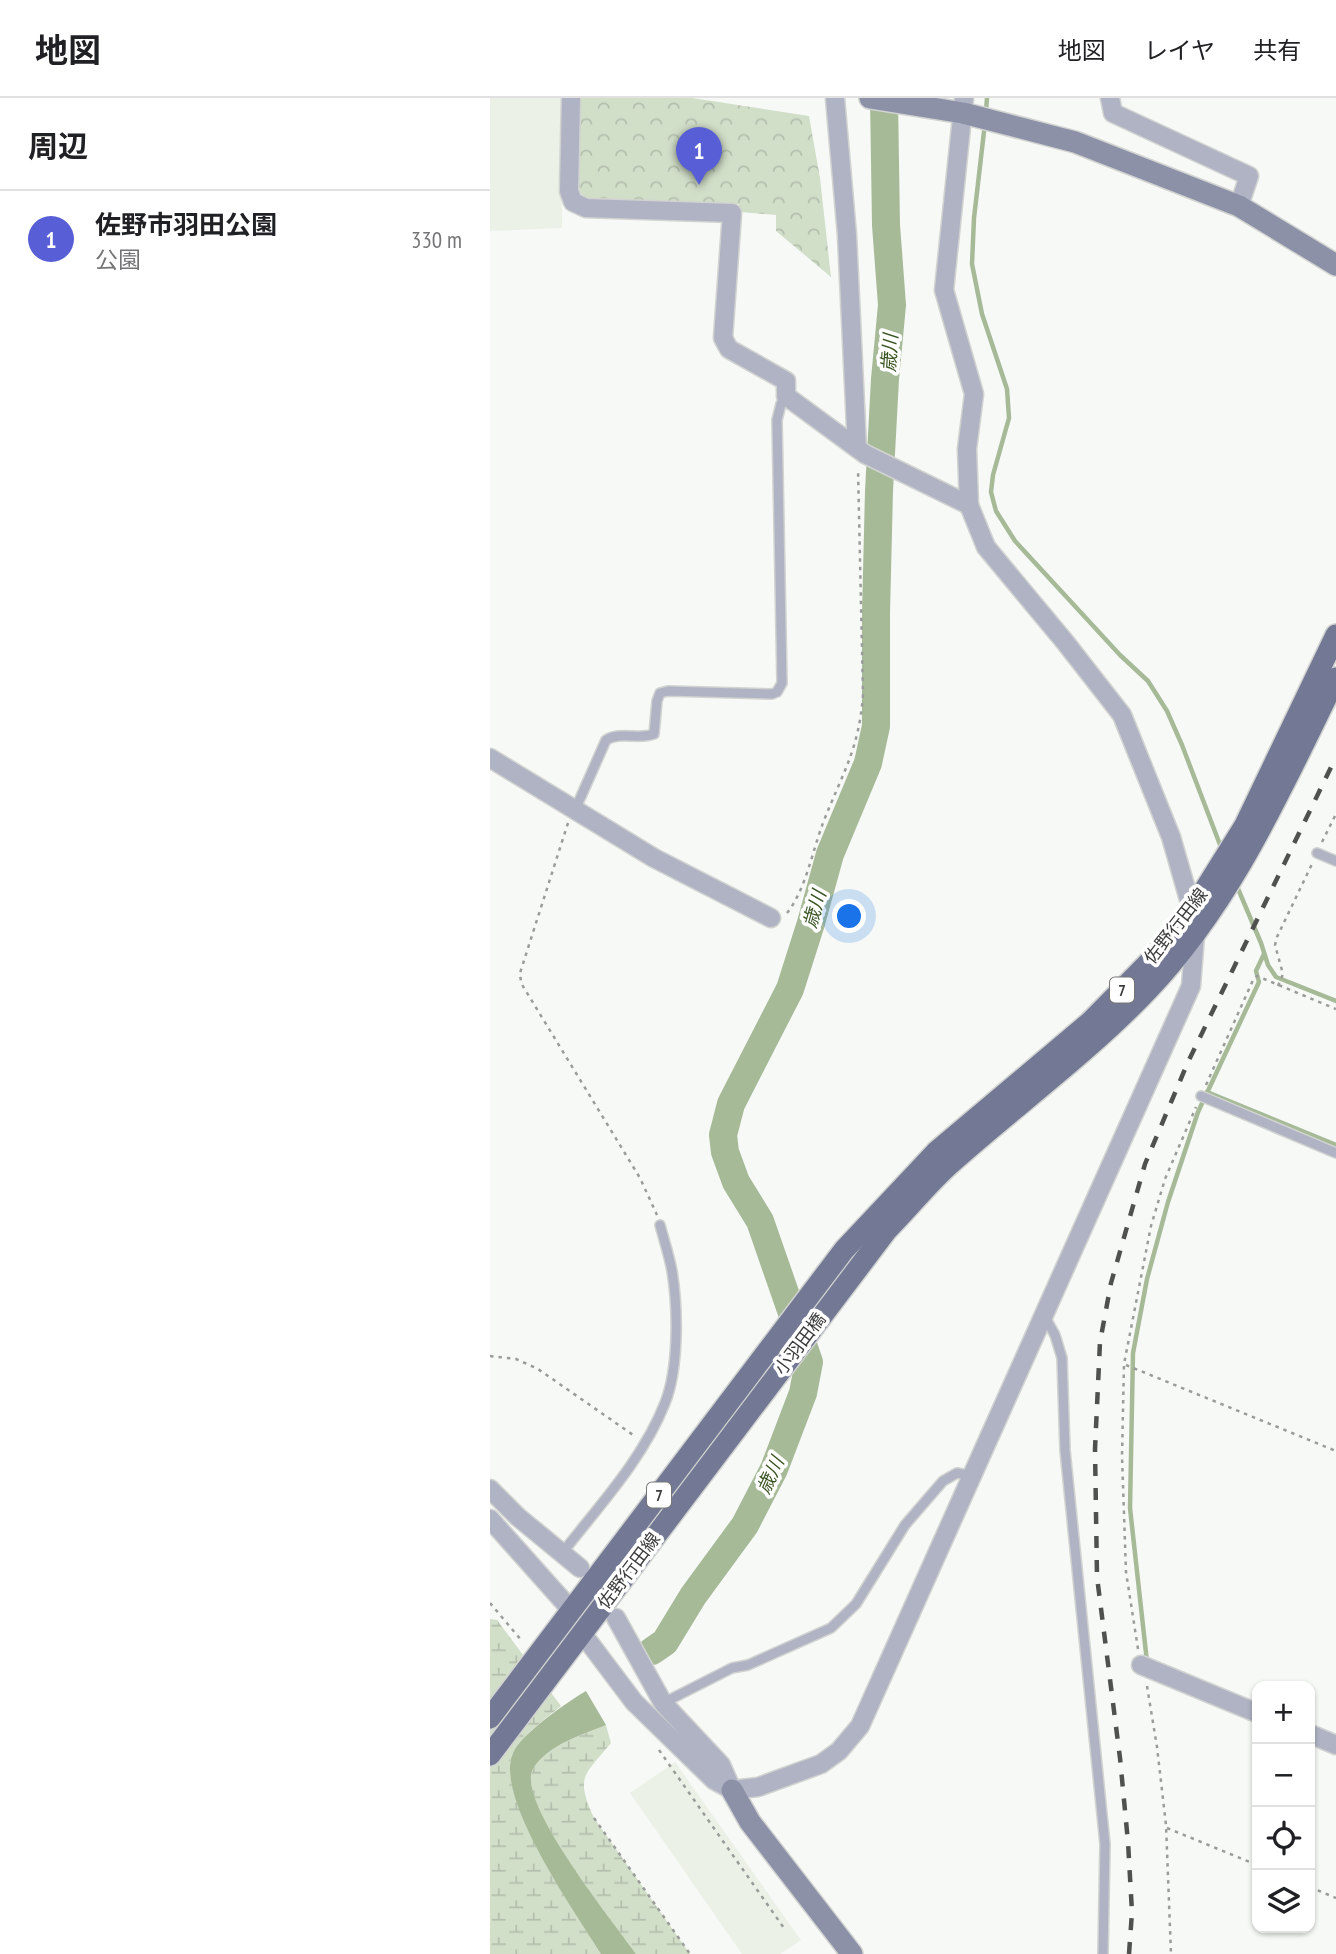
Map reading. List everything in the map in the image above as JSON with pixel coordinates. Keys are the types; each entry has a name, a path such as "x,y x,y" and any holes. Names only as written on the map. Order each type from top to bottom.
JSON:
{"main road":[{"name":"佐野行田線","path":"822,1278 923,1164 1090,1022 1157,954 1192,909 1245,825 1336,635"},
{"name":"佐野行田線","path":"832,1302 887,1230 947,1167 1098,1038 1149,990 1195,935 1260,834 1336,678"},
{"name":"小羽田橋","path":"763,1355 822,1278"},
{"name":"小羽田橋","path":"769,1386 832,1302"},
{"name":"佐野行田線","path":"490,1718 763,1355"},
{"name":"佐野行田線","path":"490,1755 769,1386"}],"street":[{"path":"571,98 569,191 573,202 586,208 732,213 723,338 729,349 786,381 786,396 861,451 969,505"},
{"path":"835,98 861,451"},
{"path":"870,98 961,108 1074,142 1238,206 1336,265"},
{"path":"1110,98 1113,113 1250,176 1238,206"},
{"path":"582,1633 634,1702 714,1780 732,1790 758,1787 821,1764 839,1751 860,1726 1191,986 1195,935 1192,909 1171,836 1122,715 986,547 969,505 967,449 974,394 944,290 961,108"},
{"path":"490,758 654,858 771,918"},
{"path":"490,1489 518,1517 580,1568"},
{"path":"490,1519 572,1611"},
{"path":"616,1618 663,1703 721,1765 750,1822 852,1954"},
{"path":"1141,1665 1252,1711"},
{"path":"1315,1736 1336,1745"}],"lane":[{"path":"575,810 606,740 611,736 645,737 654,734 660,693 772,694 780,689 782,629 777,419 786,396"},
{"path":"1317,853 1336,861"},
{"path":"1201,1096 1336,1153"},
{"path":"563,1552 633,1461 666,1402 675,1338 672,1271 660,1224"},
{"path":"1045,1317 1055,1335 1062,1358 1065,1450 1105,1844 1103,1954"},
{"path":"663,1703 732,1668 748,1665 831,1628 856,1604 905,1525 943,1482 957,1473 972,1476"}],"path":[{"path":"771,918 789,912 798,895 824,821 849,766 862,720 861,451"},
{"path":"575,810 567,825 520,973 521,983 640,1178 660,1224"},
{"path":"1279,986 1283,974 1275,945 1277,937 1336,814"},
{"path":"1171,1954 1166,1828 1157,1747 1126,1572 1122,1455 1124,1364 1151,1226 1165,1180 1252,979 1257,976 1336,1009"},
{"path":"490,1356 516,1359 538,1369 644,1443"},
{"path":"1124,1364 1336,1451"},
{"path":"490,1603 522,1641"},
{"path":"659,1750 786,1931"},
{"path":"594,1818 690,1954"},
{"path":"1166,1828 1252,1863"},
{"path":"1315,1889 1336,1898"}],"shaded area":[{"path":"490,98 561,98 562,228 490,231"},
{"path":"586,1691 606,1725 547,1753 533,1769 531,1785 552,1834 589,1891 636,1954 601,1954 540,1855 515,1797 510,1772 513,1753 525,1737 557,1710"},
{"path":"675,1762 801,1940 780,1954 742,1954 630,1793"}],"green space":[{"path":"581,98 692,98 809,116 820,178 831,277 776,231 776,215 740,212 739,204 586,198 578,191"},
{"path":"490,1619 497,1620 561,1706 524,1738 514,1751 510,1769 514,1794 540,1853 601,1954 490,1954"},
{"path":"606,1725 611,1743 585,1777 588,1804 594,1818 690,1954 636,1954 570,1863 539,1808 531,1785 533,1769 539,1761 556,1747"}],"waterway":[{"name":"歳川","path":"652,1651 665,1642 693,1596 745,1525 774,1469 803,1393 809,1362 760,1221 736,1182 725,1152 723,1135 731,1104 790,989 830,854 868,763 876,726 879,491 892,305 886,225 884,98"},
{"path":"986,111 987,98"},
{"path":"985,123 974,218 972,264 982,314 1007,389 1009,418 991,492 996,511 1015,541 1120,655 1148,681 1167,711 1182,745 1222,850"},
{"path":"1236,884 1268,965 1276,977 1336,1001"},
{"path":"1147,1662 1130,1508 1133,1353 1147,1279 1168,1202 1198,1112 1259,982 1256,971 1264,954"},
{"path":"1207,1092 1336,1145"}],"railway":[{"path":"1129,1954 1132,1912 1128,1842 1097,1577 1095,1449 1100,1342 1111,1283 1145,1164 1188,1062 1336,757"}],"place":[{"name":"佐野市羽田公園","path":"699,185"}]}
